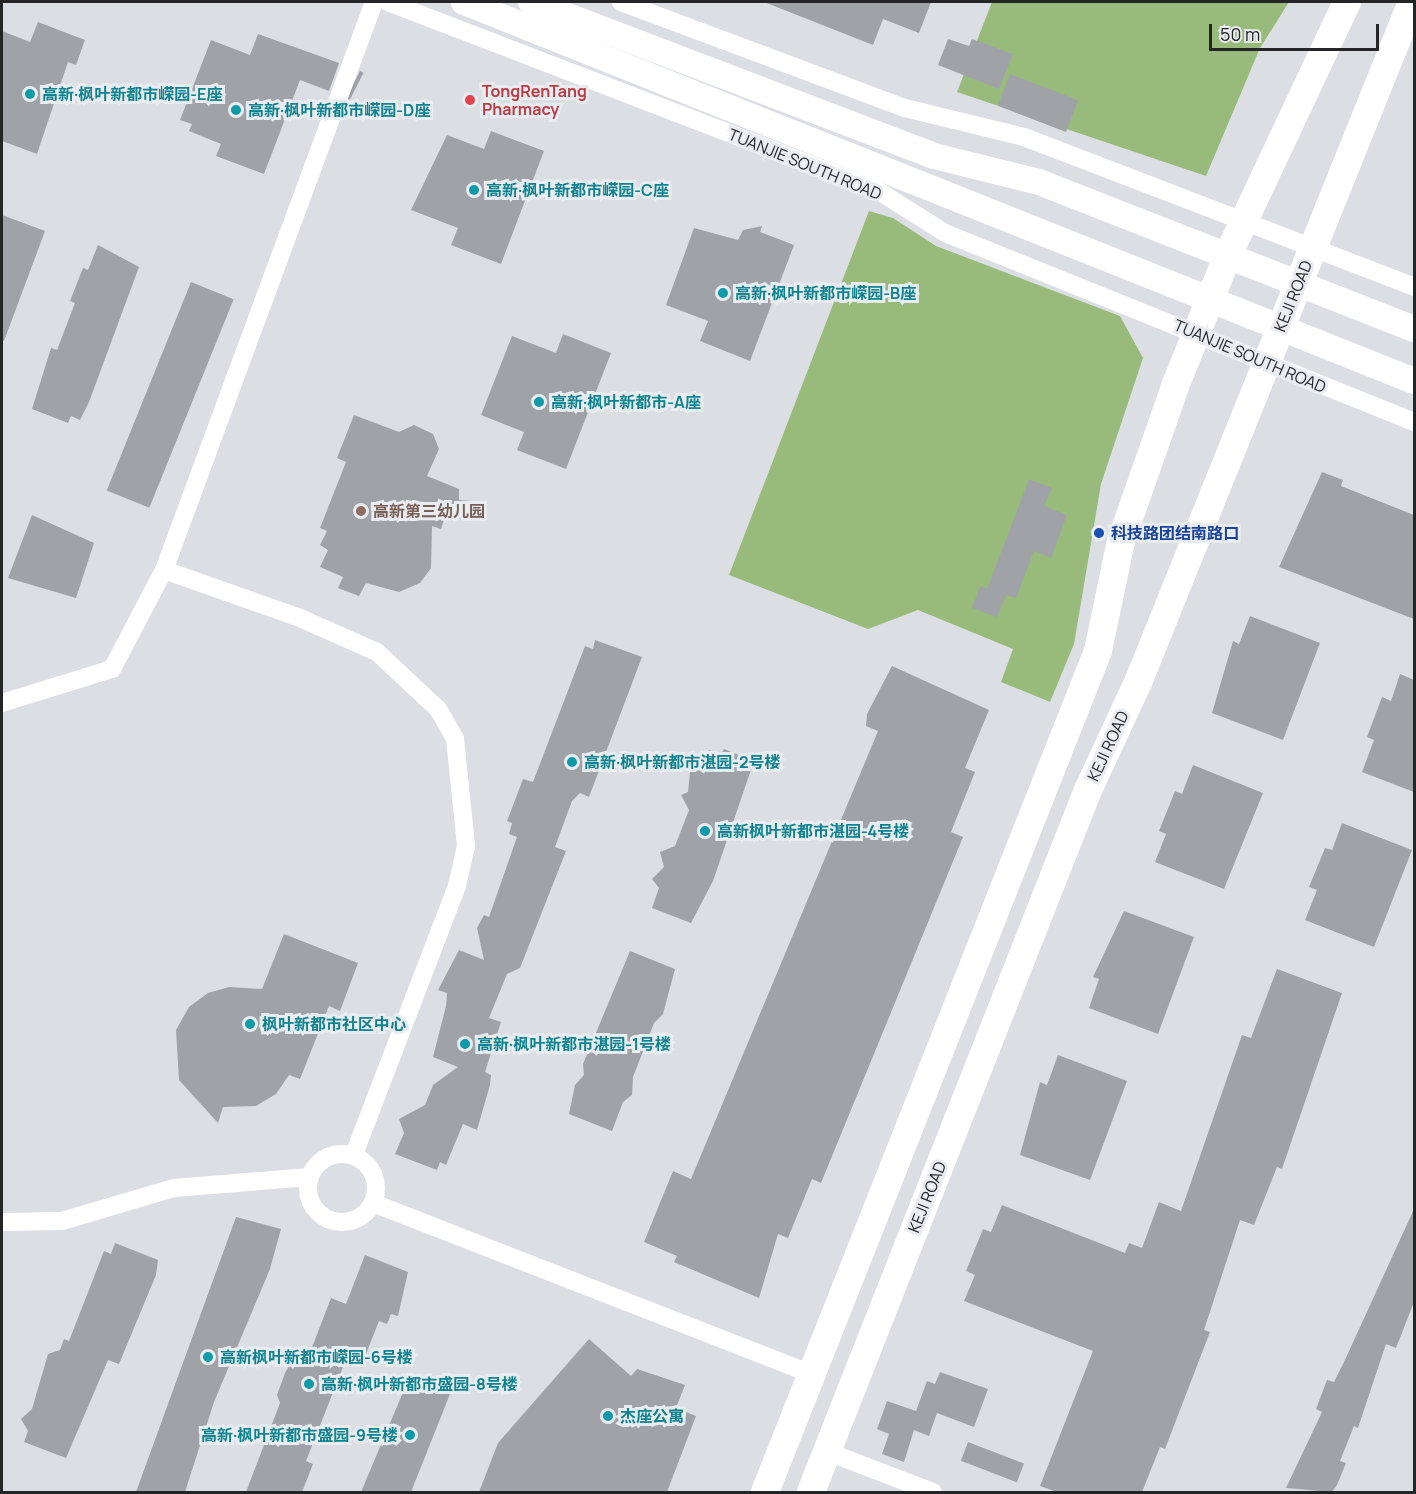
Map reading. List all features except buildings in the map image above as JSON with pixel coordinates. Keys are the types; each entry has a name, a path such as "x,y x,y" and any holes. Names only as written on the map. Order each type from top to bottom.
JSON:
{"main road":[{"name":"TUANJIE SOUTH ROAD","path":"464,2 921,180 1208,303 1414,381"},
{"path":"531,2 934,156 1039,182 1414,329"},
{"path":"765,1492 1098,651 1121,541 1196,333 1227,257 1347,2"},
{"name":"KEJI ROAD","path":"812,1492 1088,790 1138,680 1412,2"}],"street":[{"path":"2,703 112,669 164,570 374,2"},
{"name":"TUANJIE SOUTH ROAD","path":"388,2 877,190 945,233 1414,422"},
{"path":"621,2 905,108 1024,137 1414,287"},
{"path":"164,570 300,618 377,652 438,709 455,739 466,846 457,886 354,1155"},
{"path":"2,1222 62,1221 174,1188 310,1177 330,1155 354,1155 372,1169 373,1203 358,1219 326,1219 311,1203 310,1177"},
{"path":"373,1203 812,1374"},
{"path":"828,1452 933,1492"}],"green space":[{"path":"992,2 1289,2 1260,48 1206,176 957,92"},
{"path":"869,211 893,218 936,246 1120,316 1143,358 1101,484 1074,644 1050,702 1001,682 1013,649 918,610 868,629 729,575"}],"place":[{"name":"高新·枫叶新都市嵘园-E座","path":"30,94"},
{"name":"TongRenTang Pharmacy","path":"470,100"},
{"name":"高新·枫叶新都市嵘园-D座","path":"236,110"},
{"name":"高新·枫叶新都市嵘园-C座","path":"474,190"},
{"name":"高新·枫叶新都市嵘园-B座","path":"723,293"},
{"name":"高新·枫叶新都市-A座","path":"539,402"},
{"name":"高新第三幼儿园","path":"361,511"},
{"name":"科技路团结南路口","path":"1099,533"},
{"name":"高新·枫叶新都市湛园-2号楼","path":"572,762"},
{"name":"高新枫叶新都市湛园-4号楼","path":"705,831"},
{"name":"枫叶新都市社区中心","path":"250,1024"},
{"name":"高新·枫叶新都市湛园-1号楼","path":"465,1044"},
{"name":"高新枫叶新都市嵘园-6号楼","path":"208,1357"},
{"name":"高新·枫叶新都市盛园-8号楼","path":"309,1384"},
{"name":"杰座公寓","path":"608,1416"},
{"name":"高新·枫叶新都市盛园-9号楼","path":"410,1435"}]}
